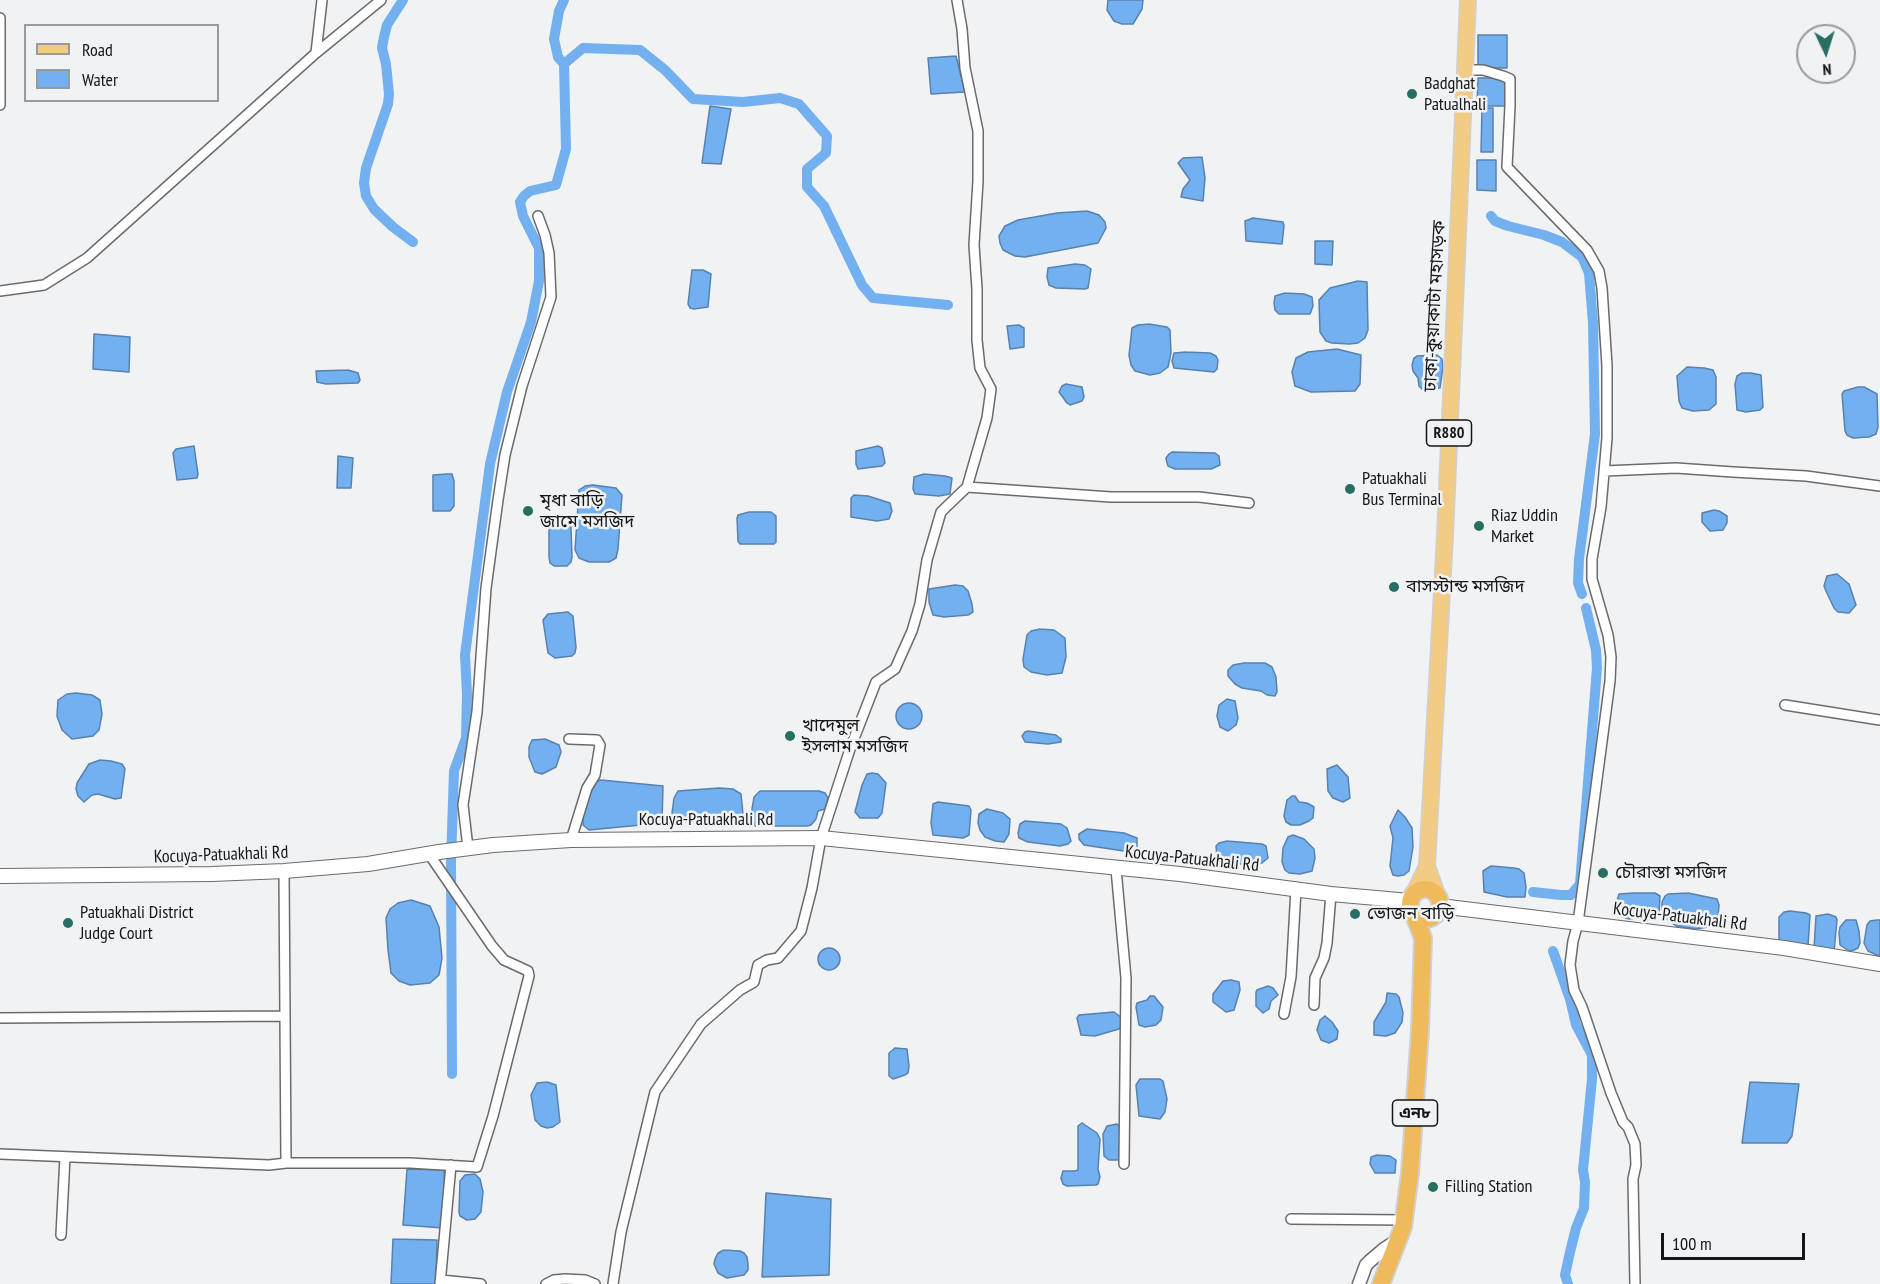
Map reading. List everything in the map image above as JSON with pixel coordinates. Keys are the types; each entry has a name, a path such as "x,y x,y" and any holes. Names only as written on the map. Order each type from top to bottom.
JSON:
{"highway":[{"path":"1426,890 1433,892 1437,906 1427,919 1420,918 1412,904 1419,891 1426,890"},
{"name":"এন৮","path":"1381,1284 1404,1220 1410,1173 1420,1031 1423,938 1412,904"},
{"name":"এন৮","path":"1423,938 1437,906"}],"main road":[{"name":"ঢাকা-কুয়াকাটা মহাসড়ক","path":"1426,866 1445,536 1468,0"},
{"name":"Kocuya-Patuakhali Rd","path":"0,876 284,871 368,864 468,848 572,840 821,838 1180,874 1412,904"},
{"path":"1412,904 1426,866"},
{"path":"1426,866 1437,906"},
{"name":"Kocuya-Patuakhali Rd","path":"1437,906 1784,948 1880,964"}],"street":[{"path":"316,52 322,0"},
{"path":"0,291 44,285 87,258 316,52 381,0"},
{"path":"613,1284 621,1232 655,1092 701,1024 740,990 754,982 758,964 778,958 801,931 821,838 850,749 876,682 895,669 912,631 920,604 927,560 941,512 968,487 987,418 991,389 980,368 974,245 978,131 965,68 957,0"},
{"path":"0,18 0,105"},
{"path":"1465,70 1484,70 1509,80 1507,167 1587,250 1599,271 1602,288 1607,366 1607,438 1601,507 1592,560 1592,579 1608,635 1611,657 1610,681 1578,923 1571,954 1572,982 1611,1094 1635,1144 1636,1165 1633,1179 1635,1284"},
{"path":"468,848 463,805 477,712 486,588 498,500 505,455 522,386 551,297 549,253 538,216"},
{"path":"1604,471 1676,468 1733,471 1806,476 1880,486"},
{"path":"968,487 1111,497 1199,497 1249,503"},
{"path":"1785,705 1880,720"},
{"path":"569,739 597,740 600,745 595,775 587,788 572,840"},
{"path":"0,1154 269,1165 410,1163 477,1167 493,1116 529,976 528,971 504,960 492,946 446,878 434,853"},
{"path":"1116,869 1126,978 1124,1164"},
{"path":"284,871 286,1163"},
{"path":"1284,1014 1291,977 1296,889"},
{"path":"1314,1005 1315,978 1326,950 1331,894"},
{"path":"0,1018 285,1016"},
{"path":"60,1235 65,1157"},
{"path":"451,1165 441,1282 481,1284"},
{"path":"1291,1219 1404,1220"},
{"path":"1359,1284 1366,1265 1398,1240"},
{"path":"546,1284 554,1280 565,1279 585,1280 595,1284"}],"water":[{"path":"1108,0 1143,0 1142,9 1133,24 1122,24 1114,21 1107,10"},
{"path":"1478,35 1507,35 1507,68 1478,68"},
{"path":"956,56 965,92 931,94 928,58"},
{"path":"1478,78 1507,78 1507,106 1477,106"},
{"path":"710,106 731,109 721,164 702,163"},
{"path":"1482,108 1493,108 1493,152 1481,152"},
{"path":"1202,157 1205,178 1203,201 1181,197 1183,189 1190,180 1178,163 1183,158"},
{"path":"1477,160 1496,160 1496,191 1477,190"},
{"path":"1087,211 1099,215 1105,222 1106,228 1098,243 1025,257 1015,256 1003,250 1000,243 999,236 1005,226 1018,220 1057,213"},
{"path":"1253,218 1283,222 1282,244 1246,241 1245,221"},
{"path":"1315,241 1333,241 1332,265 1315,264"},
{"path":"1075,264 1085,265 1091,269 1088,288 1056,288 1049,285 1048,268"},
{"path":"692,270 703,270 711,274 708,307 694,309 688,304"},
{"path":"1358,281 1367,282 1368,330 1365,338 1358,343 1349,344 1326,341 1320,332 1319,300 1330,288"},
{"path":"1285,293 1312,297 1313,306 1310,314 1279,314 1275,310 1275,296"},
{"path":"1149,324 1167,327 1170,330 1171,353 1168,367 1160,373 1150,375 1135,371 1129,355 1132,328"},
{"path":"1019,325 1024,328 1024,347 1010,349 1007,326"},
{"path":"94,334 130,337 129,372 93,369"},
{"path":"1337,349 1361,355 1360,384 1355,391 1311,392 1295,386 1292,372 1296,358 1308,352"},
{"path":"1174,353 1210,353 1216,356 1217,369 1214,372 1174,368 1172,361"},
{"path":"1437,355 1442,359 1443,367 1440,388 1422,389 1413,371 1414,358"},
{"path":"1687,367 1713,370 1716,377 1716,404 1709,410 1693,411 1682,408 1679,401 1677,376"},
{"path":"348,370 358,373 360,380 358,383 317,382 316,371"},
{"path":"1742,373 1761,375 1763,407 1760,410 1746,412 1737,410 1735,384 1737,376"},
{"path":"1066,384 1082,387 1084,397 1082,401 1070,405 1067,403 1059,392"},
{"path":"1864,387 1877,394 1878,427 1876,434 1853,438 1845,431 1842,394 1844,391"},
{"path":"194,446 197,478 177,480 173,453 176,449"},
{"path":"878,446 882,448 885,463 882,466 858,469 856,451"},
{"path":"1172,452 1215,453 1219,456 1220,465 1211,469 1175,469 1168,466 1166,458"},
{"path":"338,456 353,458 351,488 337,488"},
{"path":"452,474 454,506 450,511 433,511 433,475"},
{"path":"924,474 952,478 950,494 939,496 915,494 914,477"},
{"path":"593,485 616,488 622,495 618,549 616,558 609,562 589,562 579,558 575,550 579,490"},
{"path":"854,495 868,496 890,503 892,511 889,519 877,521 851,517 851,498"},
{"path":"1714,510 1727,516 1727,523 1723,530 1710,531 1702,522 1702,513"},
{"path":"749,512 771,512 776,516 776,542 774,544 740,544 737,518 738,515"},
{"path":"562,522 571,527 572,557 567,566 554,566 550,563 549,557 549,528 551,524"},
{"path":"1837,574 1849,584 1856,605 1849,613 1838,612 1834,608 1824,586 1827,576"},
{"path":"963,586 968,591 973,612 968,615 944,617 933,615 929,602 929,589"},
{"path":"568,612 573,616 575,653 572,656 555,658 548,653 543,620 548,614"},
{"path":"1054,630 1065,638 1066,657 1062,673 1047,675 1031,672 1024,667 1027,635 1031,631"},
{"path":"1265,663 1272,667 1276,677 1275,696 1242,688 1235,684 1228,676 1228,670 1233,665"},
{"path":"67,694 92,695 100,700 102,714 99,730 93,736 72,739 62,730 57,716 58,700"},
{"path":"1227,699 1235,701 1238,718 1236,725 1228,731 1220,727 1217,716 1219,705"},
{"path":"909,703 918,707 922,716 918,725 909,729 900,725 896,716 900,707"},
{"path":"1028,731 1056,735 1061,742 1048,744 1025,742 1022,736"},
{"path":"545,739 559,745 561,752 556,767 542,774 535,772 529,757 529,747 532,740"},
{"path":"100,760 122,764 125,769 121,798 115,799 98,794 92,795 84,802 78,796 77,783 89,764"},
{"path":"1337,765 1348,777 1350,798 1343,802 1333,798 1328,791 1327,769"},
{"path":"867,774 878,774 886,783 882,813 878,818 860,818 855,812 862,785"},
{"path":"601,780 663,786 662,823 589,830 583,825 583,810 592,782"},
{"path":"733,789 741,794 743,814 740,822 676,822 672,813 674,798 678,791"},
{"path":"760,791 819,791 825,793 828,798 825,809 818,811 811,825 755,826 752,809 754,797"},
{"path":"1295,796 1299,802 1314,807 1313,818 1300,825 1291,825 1286,822 1284,816 1287,800"},
{"path":"938,802 969,806 971,810 969,835 963,838 933,835 931,823 933,804"},
{"path":"987,809 1003,813 1010,819 1009,834 1004,842 985,837 980,830 979,814"},
{"path":"1398,810 1412,828 1413,847 1409,871 1398,876 1393,875 1390,866 1393,838 1390,826"},
{"path":"1025,821 1061,824 1067,828 1071,841 1060,846 1028,842 1019,838 1018,833 1020,824"},
{"path":"1087,829 1124,833 1137,838 1137,848 1124,851 1084,845 1079,839 1079,834"},
{"path":"1293,835 1304,839 1314,849 1315,858 1312,871 1300,874 1289,873 1285,870 1282,862 1283,848 1288,837"},
{"path":"1227,841 1262,844 1266,846 1268,858 1262,863 1255,864 1225,864 1217,859 1216,846"},
{"path":"1491,866 1519,869 1524,873 1525,897 1507,897 1484,892 1483,871"},
{"path":"1655,893 1660,896 1659,914 1629,919 1620,916 1617,913 1616,904 1619,894"},
{"path":"1688,893 1717,899 1718,918 1713,926 1696,929 1676,926 1666,918 1662,910 1665,896"},
{"path":"411,900 430,906 439,927 442,958 439,975 430,983 410,985 399,981 391,973 386,918 390,909 398,903"},
{"path":"1784,912 1810,915 1808,946 1782,944 1779,940 1779,917"},
{"path":"1828,914 1836,917 1837,920 1834,952 1814,949 1816,916"},
{"path":"1846,920 1856,920 1859,931 1858,948 1849,951 1840,945 1840,927"},
{"path":"1880,920 1880,956 1868,951 1864,943 1867,925 1870,921"},
{"path":"825,948 833,948 840,955 840,963 833,970 825,970 818,963 818,955"},
{"path":"1223,981 1239,982 1240,990 1234,1010 1226,1012 1213,1002 1213,994"},
{"path":"1268,986 1273,988 1278,995 1271,1001 1269,1009 1263,1013 1256,1006 1256,992"},
{"path":"1387,993 1396,994 1399,997 1403,1013 1402,1022 1395,1033 1386,1036 1374,1035 1374,1022 1386,1002"},
{"path":"1150,996 1154,996 1163,1007 1161,1020 1156,1025 1145,1027 1139,1025 1136,1007 1137,1003 1147,1000"},
{"path":"1114,1012 1122,1018 1122,1026 1119,1029 1095,1036 1081,1035 1077,1018 1079,1015"},
{"path":"1325,1016 1338,1031 1337,1039 1329,1043 1321,1040 1317,1030 1320,1020"},
{"path":"895,1048 907,1049 909,1066 908,1073 893,1079 889,1076 889,1053"},
{"path":"1140,1079 1163,1081 1167,1099 1165,1112 1160,1119 1139,1116 1136,1085"},
{"path":"547,1082 556,1085 560,1122 547,1128 535,1120 531,1095 537,1083"},
{"path":"1750,1082 1799,1084 1792,1136 1787,1143 1742,1143"},
{"path":"1082,1123 1097,1133 1100,1139 1098,1169 1100,1177 1096,1185 1067,1186 1063,1184 1061,1178 1063,1171 1078,1170 1078,1126"},
{"path":"1117,1124 1121,1128 1119,1158 1109,1160 1104,1156 1103,1134 1107,1126"},
{"path":"1390,1156 1396,1160 1395,1173 1375,1173 1370,1164 1371,1157"},
{"path":"407,1169 444,1170 443,1228 403,1225"},
{"path":"475,1174 480,1179 483,1192 481,1212 475,1219 467,1220 460,1216 459,1212 460,1181 465,1175"},
{"path":"766,1193 831,1199 829,1275 762,1277"},
{"path":"393,1239 437,1240 436,1284 391,1284"},
{"path":"724,1250 744,1253 747,1257 748,1270 744,1275 727,1278 718,1273 714,1264 715,1259 718,1253"}],"waterway":[{"path":"403,0 387,25 384,37 382,48 386,64 388,104 366,168 364,183 366,196 374,209 413,242"},
{"path":"564,0 559,11 554,39 558,57 564,64"},
{"path":"452,1074 451,862 454,771 466,738 465,655 490,464 507,392 531,322 539,281 539,248 523,216 520,202 530,191 556,185 566,149 564,64 583,48 640,50 665,70 693,99 743,102 780,98 799,104 827,136 826,153 807,169 807,187 824,206 862,285 873,298 948,305"},
{"path":"1491,216 1495,221 1508,226 1562,242 1582,257 1589,273 1593,323 1595,434 1579,559 1578,583 1582,594"},
{"path":"1533,892 1571,895 1580,884 1597,668 1596,650 1586,608"},
{"path":"1553,951 1570,999 1576,1025 1592,1055 1592,1079 1583,1170 1584,1208 1576,1228 1565,1275 1568,1284"}],"place":[{"name":"Badghat Patualhali","path":"1412,94"},
{"name":"Patuakhali Bus Terminal","path":"1350,489"},
{"name":"মৃধা বাড়ি জামে মসজিদ","path":"528,511"},
{"name":"Riaz Uddin Market","path":"1479,526"},
{"name":"বাসস্টান্ড মসজিদ","path":"1394,587"},
{"name":"খাদেমুল ইসলাম মসজিদ","path":"790,736"},
{"name":"চৌরাস্তা মসজিদ","path":"1603,873"},
{"name":"ভোজন বাড়ি","path":"1355,914"},
{"name":"Patuakhali District Judge Court","path":"68,923"},
{"name":"Filling Station","path":"1433,1187"}]}
